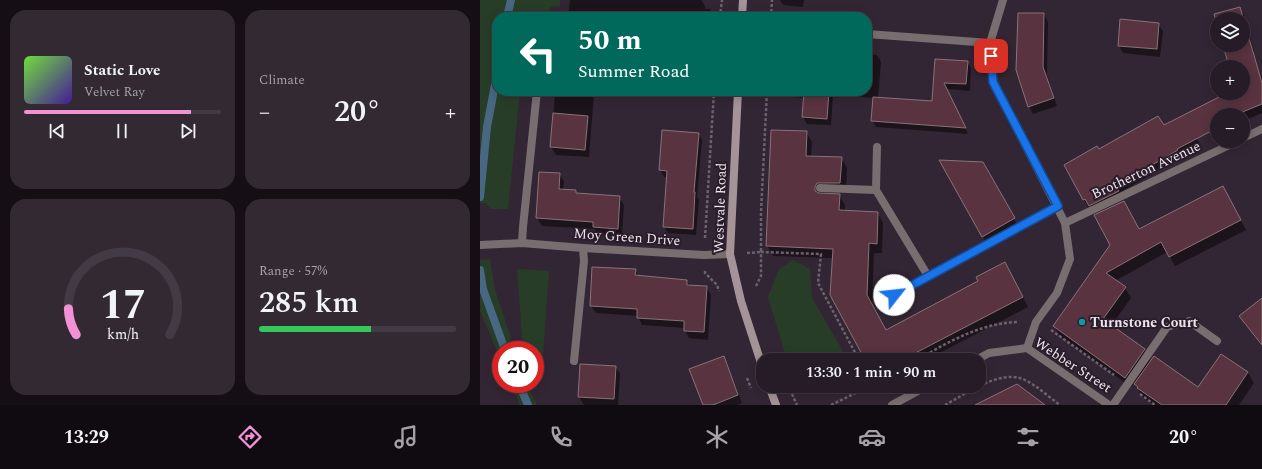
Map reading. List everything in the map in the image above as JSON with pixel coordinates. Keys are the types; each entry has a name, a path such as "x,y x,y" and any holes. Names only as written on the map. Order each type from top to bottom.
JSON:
{"street":[{"path":"742,12 743,0"},
{"path":"1003,0 990,43 993,82 1058,206 1065,223 1070,259 1057,293 1036,322 1026,348"},
{"path":"872,34 990,43"},
{"path":"522,242 536,96"},
{"name":"Westvale Road","path":"738,96 730,254 741,301 758,353"},
{"path":"1250,135 1262,129"},
{"path":"877,147 876,190 928,276"},
{"name":"Brotherton Avenue","path":"1065,223 1223,148"},
{"path":"820,188 876,190"},
{"path":"894,295 1058,206"},
{"name":"Moy Green Drive","path":"480,245 522,242 584,248 704,255 730,254"},
{"path":"574,361 584,248"},
{"path":"1112,405 1167,327 1189,321 1217,341"},
{"name":"Webber Street","path":"986,354 1026,348 1109,405"},
{"path":"772,393 776,405"},
{"path":"892,405 914,393"}],"path":[{"path":"721,12 722,0"},
{"path":"771,12 772,0"},
{"path":"705,242 714,96"},
{"path":"754,291 761,276 761,212 767,96"},
{"path":"730,254 761,252 821,254 818,283 855,353"},
{"path":"945,405 988,381 1008,376 1024,379 1060,405"},
{"path":"831,405 856,393"}],"green space":[{"path":"480,0 560,0 560,6 550,7 550,12 492,12 492,96 519,96 508,209 491,209 486,203 480,203"},
{"path":"490,259 495,290 512,341 493,341 480,311 480,260"},
{"path":"793,260 810,269 812,298 844,353 785,353 768,297 779,269"},
{"path":"517,269 549,271 544,342 522,341"},
{"path":"515,393 531,393 537,405 520,405"}],"building":[{"path":"1240,7 1241,12 1221,12"},
{"path":"1018,13 1044,13 1043,67 1054,98 1028,107 1016,70"},
{"path":"1120,19 1159,23 1157,49 1118,46"},
{"path":"1250,42 1262,83 1262,104 1250,109 1210,108 1210,132 1115,185 1119,191 1089,206 1085,199 1083,200 1064,165 1097,146 1099,149 1158,116 1164,125 1213,100 1250,100 1250,60 1227,60 1225,52 1250,52"},
{"path":"935,59 968,61 966,84 944,83 966,128 871,121 873,97 932,101"},
{"path":"804,96 829,96 827,119 802,117"},
{"path":"553,113 588,116 585,150 550,147"},
{"path":"662,130 699,133 694,192 693,229 663,227 667,171 659,170"},
{"path":"771,130 807,131 806,156 842,157 840,183 817,183 815,191 819,193 840,194 839,210 878,212 877,244 869,243 867,295 886,330 978,281 976,277 1005,262 1023,297 915,353 861,353 830,295 833,249 766,246"},
{"path":"939,160 983,162 1015,218 982,237"},
{"path":"539,172 560,173 559,189 576,190 576,193 620,196 618,229 593,227 593,222 536,218"},
{"path":"1223,186 1241,220 1169,257 1161,242 1106,273 1126,287 1103,319 1145,349 1125,378 1053,326 1110,245 1094,215 1124,201 1139,229"},
{"path":"592,267 636,269 635,275 687,280 687,285 707,286 704,332 684,331 684,321 637,318 637,309 590,306"},
{"path":"1262,298 1262,345 1239,316"},
{"path":"1221,354 1248,372 1226,405 1162,405 1137,388 1138,387 1134,384 1154,356 1198,387"},
{"path":"724,356 738,395 713,405 703,405 689,369"},
{"path":"580,364 616,366 614,399 578,397"},
{"path":"1017,384 1045,405 975,405"}],"waterway":[{"path":"508,12 511,0"},
{"path":"480,197 487,127 493,96"},
{"path":"480,270 483,289 502,341"},
{"path":"523,393 528,405"}],"place":[{"name":"Turnstone Court","path":"1082,322"}],"route":[{"path":"894,295 1058,206 993,82 991,56"}]}
